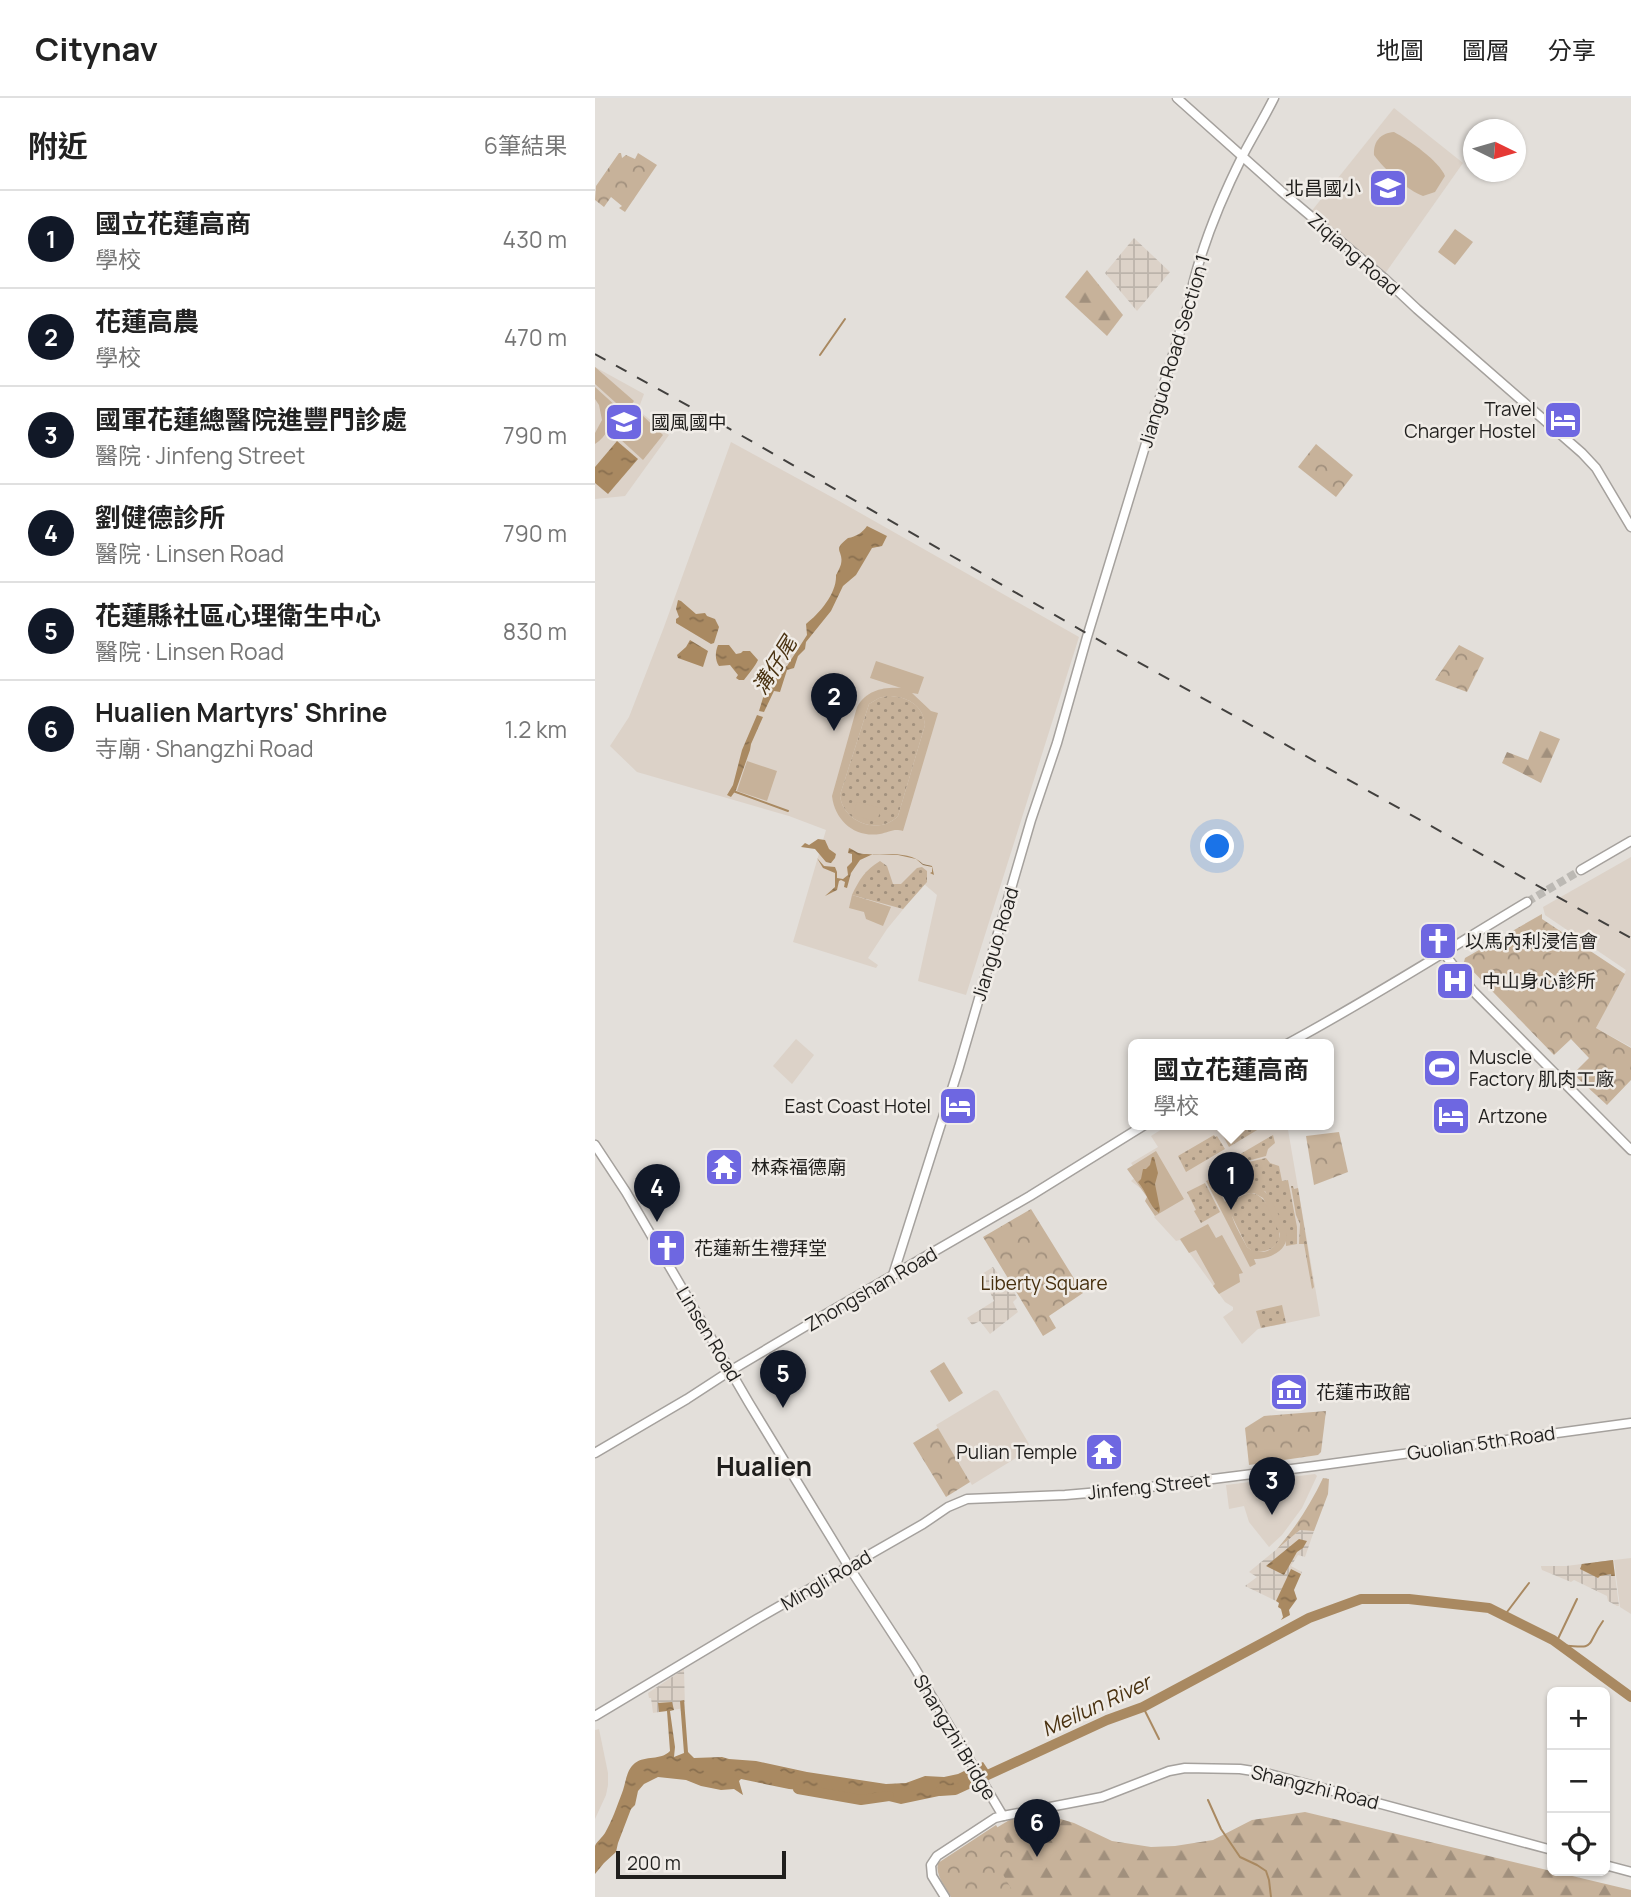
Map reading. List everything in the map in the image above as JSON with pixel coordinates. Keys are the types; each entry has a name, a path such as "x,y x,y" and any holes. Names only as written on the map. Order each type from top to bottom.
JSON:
{"street":[{"name":"Ziqiang Road","path":"1177,98 1582,453 1596,468 1631,527"},
{"name":"Jianguo Road Section 1","path":"1095,612 1189,302 1193,280 1215,219 1242,157 1274,98"},
{"name":"Jianguo Road","path":"893,1275 959,1067 1095,612"},
{"path":"1581,870 1631,841"},
{"path":"1296,1039 1381,992 1527,902"},
{"path":"1443,952 1473,991 1631,1150"},
{"name":"Zhongshan Road","path":"595,1453 1030,1196 1136,1130"},
{"name":"Linsen Road","path":"595,1145 626,1192 730,1371 849,1567 913,1665"},
{"name":"Guolian 5th Road","path":"1330,1463 1631,1423"},
{"name":"Jinfeng Street","path":"967,1499 1134,1489 1330,1463"},
{"name":"Mingli Road","path":"595,1716 948,1507 967,1499"},
{"name":"Shangzhi Bridge","path":"913,1665 1001,1812"},
{"name":"Shangzhi Road","path":"945,1897 932,1876 931,1865 937,1856 1001,1812 1102,1797 1170,1771 1185,1768 1240,1769 1266,1773 1547,1849"},
{"path":"1610,1866 1631,1872"}],"shaded area":[{"name":"北昌國小","path":"1394,108 1463,163 1384,275 1310,213"},
{"path":"1134,238 1170,272 1137,311 1105,273"},
{"name":"國風國中","path":"595,367 644,394 638,410 669,435 625,496 595,499"},
{"path":"731,442 1079,637 966,995 918,981 937,895 924,884 887,929 868,958 878,965 876,968 793,942 826,830 789,816 637,772 610,746 629,717"},
{"path":"1631,857 1631,1047 1596,1028 1626,970 1545,915 1543,907"},
{"path":"796,1039 814,1055 792,1084 773,1066"},
{"path":"1160,1130 1288,1130 1320,1316 1258,1329 1242,1344 1223,1317 1233,1310 1233,1307 1225,1302 1180,1240 1176,1241 1154,1217 1169,1204 1157,1194 1140,1188 1131,1181 1139,1174 1131,1163 1158,1147 1151,1136"},
{"path":"993,1267 1002,1279 1008,1279 1017,1298 1013,1302 1018,1312 990,1334 980,1321 972,1325 967,1318 994,1301 982,1274"},
{"path":"994,1390 998,1391 1029,1444 1021,1455 972,1485 936,1425"},
{"path":"1315,1474 1317,1476 1302,1508 1282,1535 1269,1547 1249,1522 1244,1506 1229,1509 1226,1485"},
{"path":"1300,1530 1314,1531 1305,1557 1298,1555 1291,1566 1302,1572 1301,1574 1291,1570 1276,1601 1245,1586 1257,1577 1249,1572"},
{"path":"1631,1558 1631,1614 1620,1607 1614,1560"},
{"path":"1613,1560 1619,1606 1608,1601 1607,1596 1574,1580 1571,1582 1542,1570 1541,1567 1566,1566"},
{"path":"684,1669 685,1708 653,1713 648,1693"},
{"path":"599,1729 608,1785 595,1819 595,1730"}],"green space":[{"path":"1394,132 1423,151 1442,170 1445,176 1435,192 1423,196 1410,189 1374,155 1379,139"},
{"path":"619,153 622,158 626,155 635,159 638,153 657,165 625,212 611,197 604,207 595,200 596,186"},
{"path":"1455,229 1473,242 1455,265 1438,252"},
{"path":"1087,270 1123,315 1107,336 1065,297"},
{"path":"595,367 634,401 626,412 595,384"},
{"path":"595,387 629,418 623,425 611,414 607,431 595,444 595,433 602,420 595,399"},
{"path":"641,414 663,435 643,460 620,439"},
{"path":"1316,444 1353,475 1336,497 1298,467"},
{"path":"1459,645 1484,658 1467,692 1435,680"},
{"path":"876,661 924,677 918,694 912,693 931,711 938,713 903,831 894,830 871,835 855,830 842,820 832,796 857,707 876,691 901,688 870,678","holes":["894,696 917,707 925,725 898,816 890,822 872,825 854,819 842,804 840,795 869,704 879,698"]},
{"path":"887,696 912,703 921,712 925,725 898,816 890,822 872,825 854,819 842,804 840,795 869,704"},
{"path":"1540,731 1560,739 1541,783 1502,763 1507,752 1528,760"},
{"path":"747,761 777,771 767,801 737,791"},
{"path":"857,802 881,808 877,822 853,815"},
{"path":"880,861 887,866 893,884 901,884 917,868 922,867 927,871 927,882 903,909 852,895 863,876"},
{"path":"852,895 891,907 883,926 866,919 864,912 849,908"},
{"path":"1542,914 1542,919 1625,974 1596,1028 1631,1048 1631,1080 1607,1105 1573,1074 1589,1058 1571,1039 1554,1055 1464,962 1465,958"},
{"path":"1561,944 1578,961 1558,982 1541,964"},
{"path":"1583,964 1606,988 1594,1000 1571,976"},
{"path":"1222,1130 1257,1130 1229,1147"},
{"path":"1339,1132 1348,1172 1314,1185 1306,1136"},
{"path":"1214,1135 1225,1149 1186,1172 1178,1156"},
{"path":"1273,1135 1275,1143 1268,1149 1266,1156 1240,1163 1237,1156"},
{"path":"1156,1151 1184,1199 1155,1216 1145,1201 1147,1197 1127,1169"},
{"path":"1266,1158 1270,1163 1279,1166 1282,1181 1288,1180 1297,1227 1297,1244 1286,1246 1285,1229 1265,1191 1240,1189 1243,1175 1240,1164"},
{"path":"1213,1178 1225,1202 1233,1193 1250,1186 1256,1186 1268,1195 1285,1229 1287,1238 1282,1248 1272,1256 1254,1259 1256,1264 1250,1267 1206,1181","holes":["1254,1193 1263,1198 1280,1234 1279,1240 1272,1248 1257,1252 1247,1247 1234,1222 1231,1206 1234,1199 1242,1195"]},
{"path":"1205,1183 1220,1212 1201,1223 1187,1192"},
{"path":"1291,1186 1298,1188 1314,1287 1312,1289 1304,1244 1299,1244 1300,1224"},
{"path":"1251,1193 1265,1202 1279,1231 1278,1241 1273,1248 1264,1251 1254,1252 1247,1247 1230,1212 1237,1199"},
{"name":"Liberty Square","path":"1031,1209 1083,1293 1049,1316 1056,1328 1043,1336 983,1237"},
{"path":"1208,1224 1216,1238 1222,1235 1243,1273 1239,1274 1240,1282 1219,1294 1196,1250 1189,1253 1180,1239"},
{"path":"1282,1305 1286,1323 1261,1328 1256,1311"},
{"path":"944,1362 963,1393 949,1402 930,1371"},
{"path":"1326,1411 1321,1452 1318,1455 1249,1465 1245,1428 1264,1416"},
{"path":"938,1428 970,1482 946,1497 913,1443"},
{"path":"1323,1478 1329,1479 1328,1494 1314,1531 1300,1530 1277,1549 1302,1515"},
{"path":"1305,1812 1547,1870 1547,1876 1572,1876 1631,1890 1631,1897 954,1897 947,1858 1011,1819 1040,1813 1074,1823 1112,1841 1151,1847 1213,1840 1252,1820"},
{"path":"996,1825 1018,1862 1001,1871 1016,1897 951,1897 939,1876 938,1863"}],"water":[{"path":"617,441 638,459 608,494 595,483 595,467"},
{"path":"867,526 887,536 882,546 872,548 856,575 843,586 831,611 806,642 794,668 787,670 780,692 774,691 764,712 759,711 766,688 780,669 787,666 807,635 806,624 831,596 841,564 840,546"},
{"path":"678,600 696,614 705,613 715,619 719,627 714,643 711,644 676,623 679,617 676,609"},
{"path":"690,640 708,651 703,667 678,658 677,655"},
{"path":"718,645 729,645 736,654 750,651 758,660 744,680 736,678 738,675 730,665 719,666 716,656"},
{"path":"757,715 763,717 731,797 727,795 733,785 742,750"},
{"path":"818,839 825,840 829,849 836,854 831,863 826,862 815,849 801,847"},
{"path":"849,848 860,853 873,854 860,860 851,873 847,888 841,880 837,890 825,896 835,887 835,873 823,868 817,858 824,866 835,867 837,878 843,879 848,875 847,867 852,862"},
{"path":"1152,1157 1158,1173 1155,1184 1159,1213 1138,1182 1143,1169 1150,1165"},
{"path":"1299,1539 1307,1541 1297,1552 1284,1575 1266,1566"},
{"path":"1613,1560 1615,1576 1611,1574 1598,1578 1580,1569 1582,1564"},
{"path":"1291,1569 1301,1574 1294,1590 1297,1599 1289,1610 1290,1615 1281,1620 1281,1609 1276,1601"},
{"path":"684,1700 688,1752 694,1758 722,1757 756,1761 886,1784 906,1783 925,1776 944,1777 958,1774 983,1762 991,1774 939,1796 901,1804 868,1796 789,1789 741,1779 739,1781 743,1795 734,1789 721,1790 686,1780 658,1777 644,1784 638,1791 616,1852 595,1874 595,1846 610,1824 630,1769 639,1761 662,1756 670,1751 667,1711 659,1712 658,1703 672,1702 674,1710 670,1711 674,1757 684,1753 680,1701"}],"waterway":[{"path":"820,355 845,319"},
{"path":"733,791 788,811"},
{"path":"1504,1616 1529,1583"},
{"name":"Meilun River","path":"940,1791 955,1790 1107,1720 1143,1707 1309,1618 1361,1599 1409,1599 1489,1608 1553,1640 1631,1697"},
{"path":"1556,1643 1577,1599"},
{"path":"1560,1645 1589,1645 1603,1621"},
{"path":"1143,1707 1159,1739"},
{"name":"Meilun River","path":"798,1789 861,1800 889,1796"},
{"path":"1208,1800 1221,1829 1240,1857 1266,1871 1271,1897"}],"tunnel":[{"path":"1527,902 1581,870"}],"railway":[{"path":"595,354 1631,938"}],"place":[{"name":"北昌國小","path":"1388,188"},
{"name":"Travel Charger Hostel","path":"1563,420"},
{"name":"國風國中","path":"624,422"},
{"name":"花蓮高農","path":"834,731"},
{"name":"以馬內利浸信會","path":"1438,941"},
{"name":"中山身心診所","path":"1455,981"},
{"name":"Muscle Factory 肌肉工廠","path":"1442,1068"},
{"name":"East Coast Hotel","path":"958,1106"},
{"name":"Artzone","path":"1451,1116"},
{"name":"林森福德廟","path":"724,1167"},
{"name":"國立花蓮高商","path":"1231,1210"},
{"name":"劉健德診所","path":"657,1222"},
{"name":"花蓮新生禮拜堂","path":"667,1248"},
{"name":"花蓮市政館","path":"1289,1392"},
{"name":"花蓮縣社區心理衛生中心","path":"783,1408"},
{"name":"Pulian Temple","path":"1104,1452"},
{"name":"國軍花蓮總醫院進豐門診處","path":"1272,1515"},
{"name":"Hualien Martyrs' Shrine","path":"1037,1857"}],"district":[{"name":"Hualien","path":"764,1466"}],"water label":[{"name":"溝仔尾","path":"774,665"}]}
